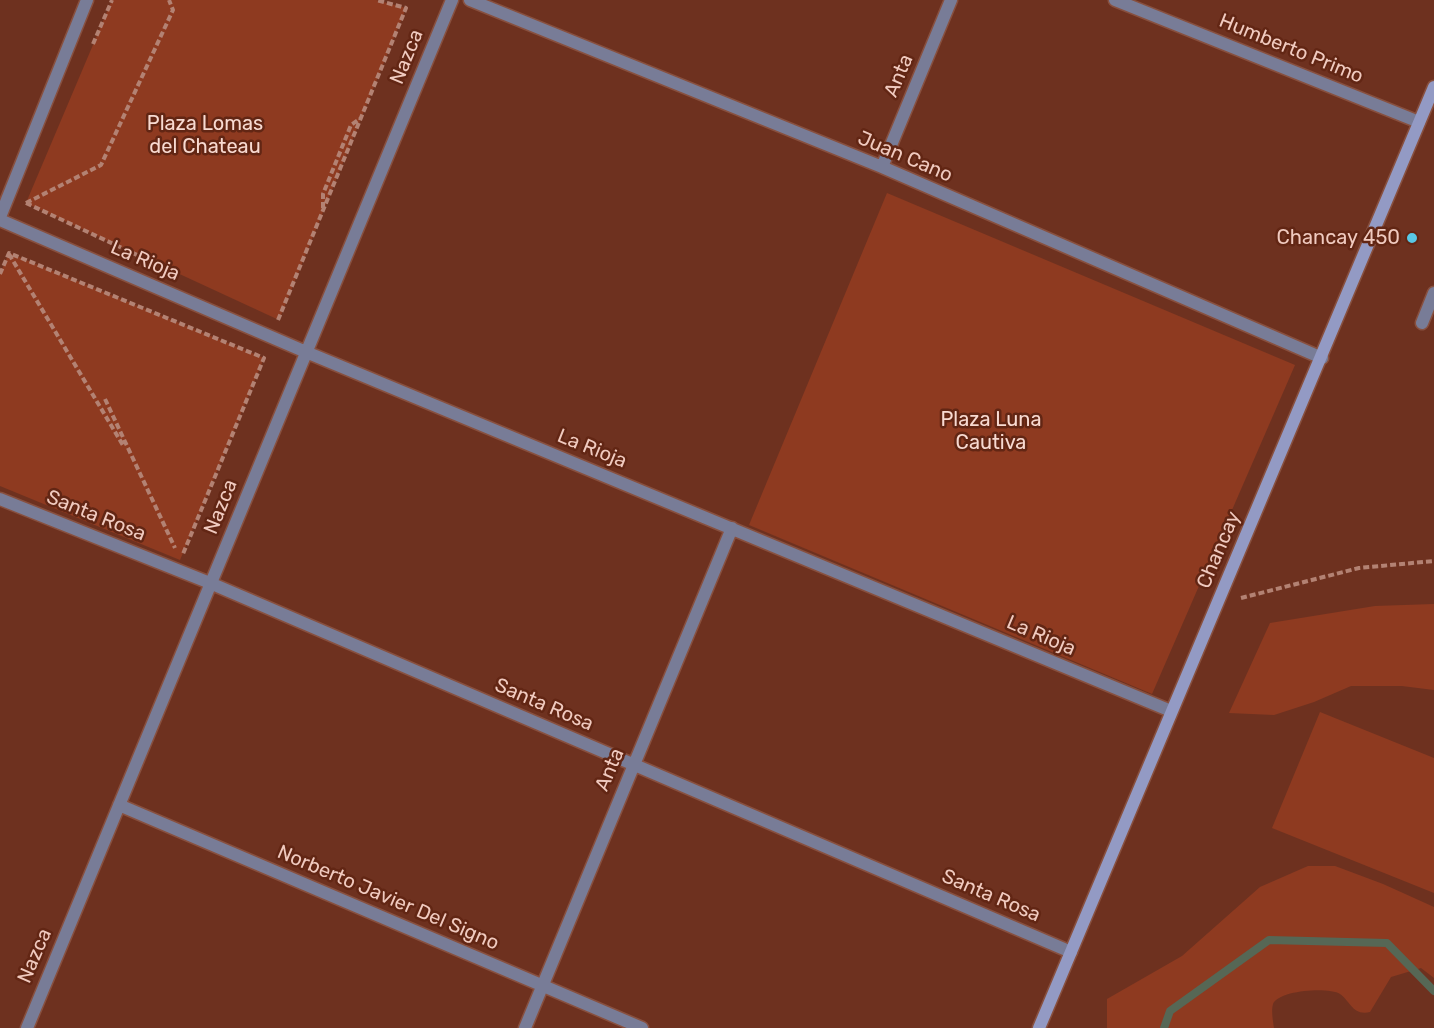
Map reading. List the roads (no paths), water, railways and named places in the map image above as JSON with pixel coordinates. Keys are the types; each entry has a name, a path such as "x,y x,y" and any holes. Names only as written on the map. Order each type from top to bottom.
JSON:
{"main road":[{"name":"Chancay","path":"1039,1028 1434,87"}],"street":[{"path":"0,218 87,0"},
{"name":"Nazca","path":"27,1028 452,0"},
{"name":"Juan Cano","path":"470,0 882,167 1322,358"},
{"name":"Anta","path":"882,167 951,0"},
{"name":"Humberto Primo","path":"1115,0 1419,122"},
{"name":"La Rioja","path":"0,218 306,352 1171,711"},
{"path":"1422,323 1434,293"},
{"name":"Santa Rosa","path":"0,498 210,583 1071,951"},
{"name":"Anta","path":"525,1028 732,528"},
{"name":"Norberto Javier Del Signo","path":"119,805 642,1028"}],"waterway":[{"path":"1164,1028 1170,1011 1269,940 1387,943 1434,991"}],"place":[{"name":"Chancay 450","path":"1412,238"}],"park label":[{"name":"Plaza Lomas del Chateau","path":"205,136"},
{"name":"Plaza Luna Cautiva","path":"991,432"}]}
